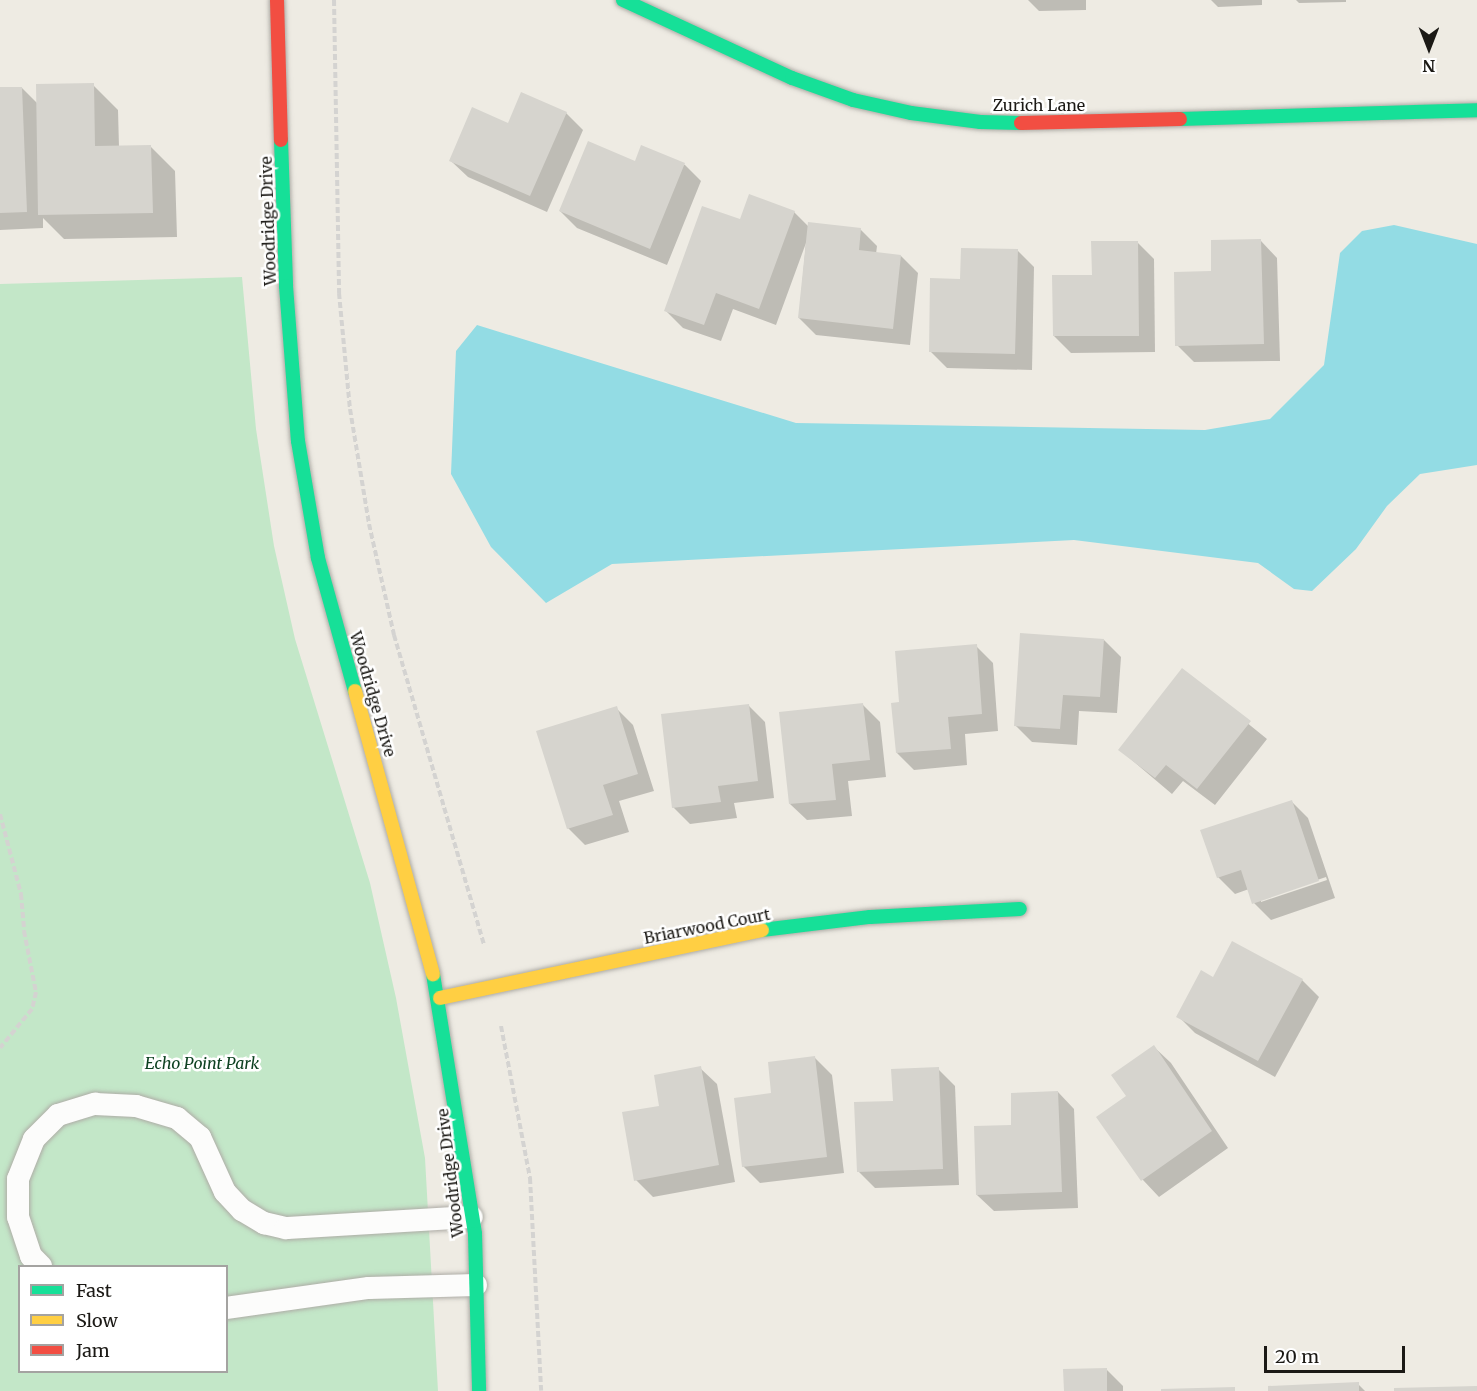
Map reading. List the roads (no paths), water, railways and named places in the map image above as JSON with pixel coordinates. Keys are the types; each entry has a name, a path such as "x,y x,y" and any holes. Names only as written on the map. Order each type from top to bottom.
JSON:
{"street":[{"name":"Woodridge Drive","path":"277,0 286,286 298,441 318,558 440,998 472,1217 479,1391"},
{"name":"Zurich Lane","path":"623,0 792,78 853,100 934,116 980,122 1054,123 1477,110"},
{"name":"Briarwood Court","path":"440,998 732,934 870,917 1020,909"}],"lane":[{"path":"40,1265 31,1256 18,1217 18,1179 34,1139 58,1115 94,1104 136,1106 177,1118 200,1137 225,1192 242,1210 264,1223 286,1228 472,1217"},
{"path":"228,1308 369,1288 476,1285"}],"water":[{"path":"1394,225 1477,244 1477,465 1420,474 1387,506 1356,549 1312,591 1294,589 1258,563 1074,540 612,564 546,603 491,547 451,474 456,351 477,325 796,423 1205,430 1270,419 1324,365 1340,253 1362,231"}],"park label":[{"name":"Echo Point Park","path":"202,1063"}]}
